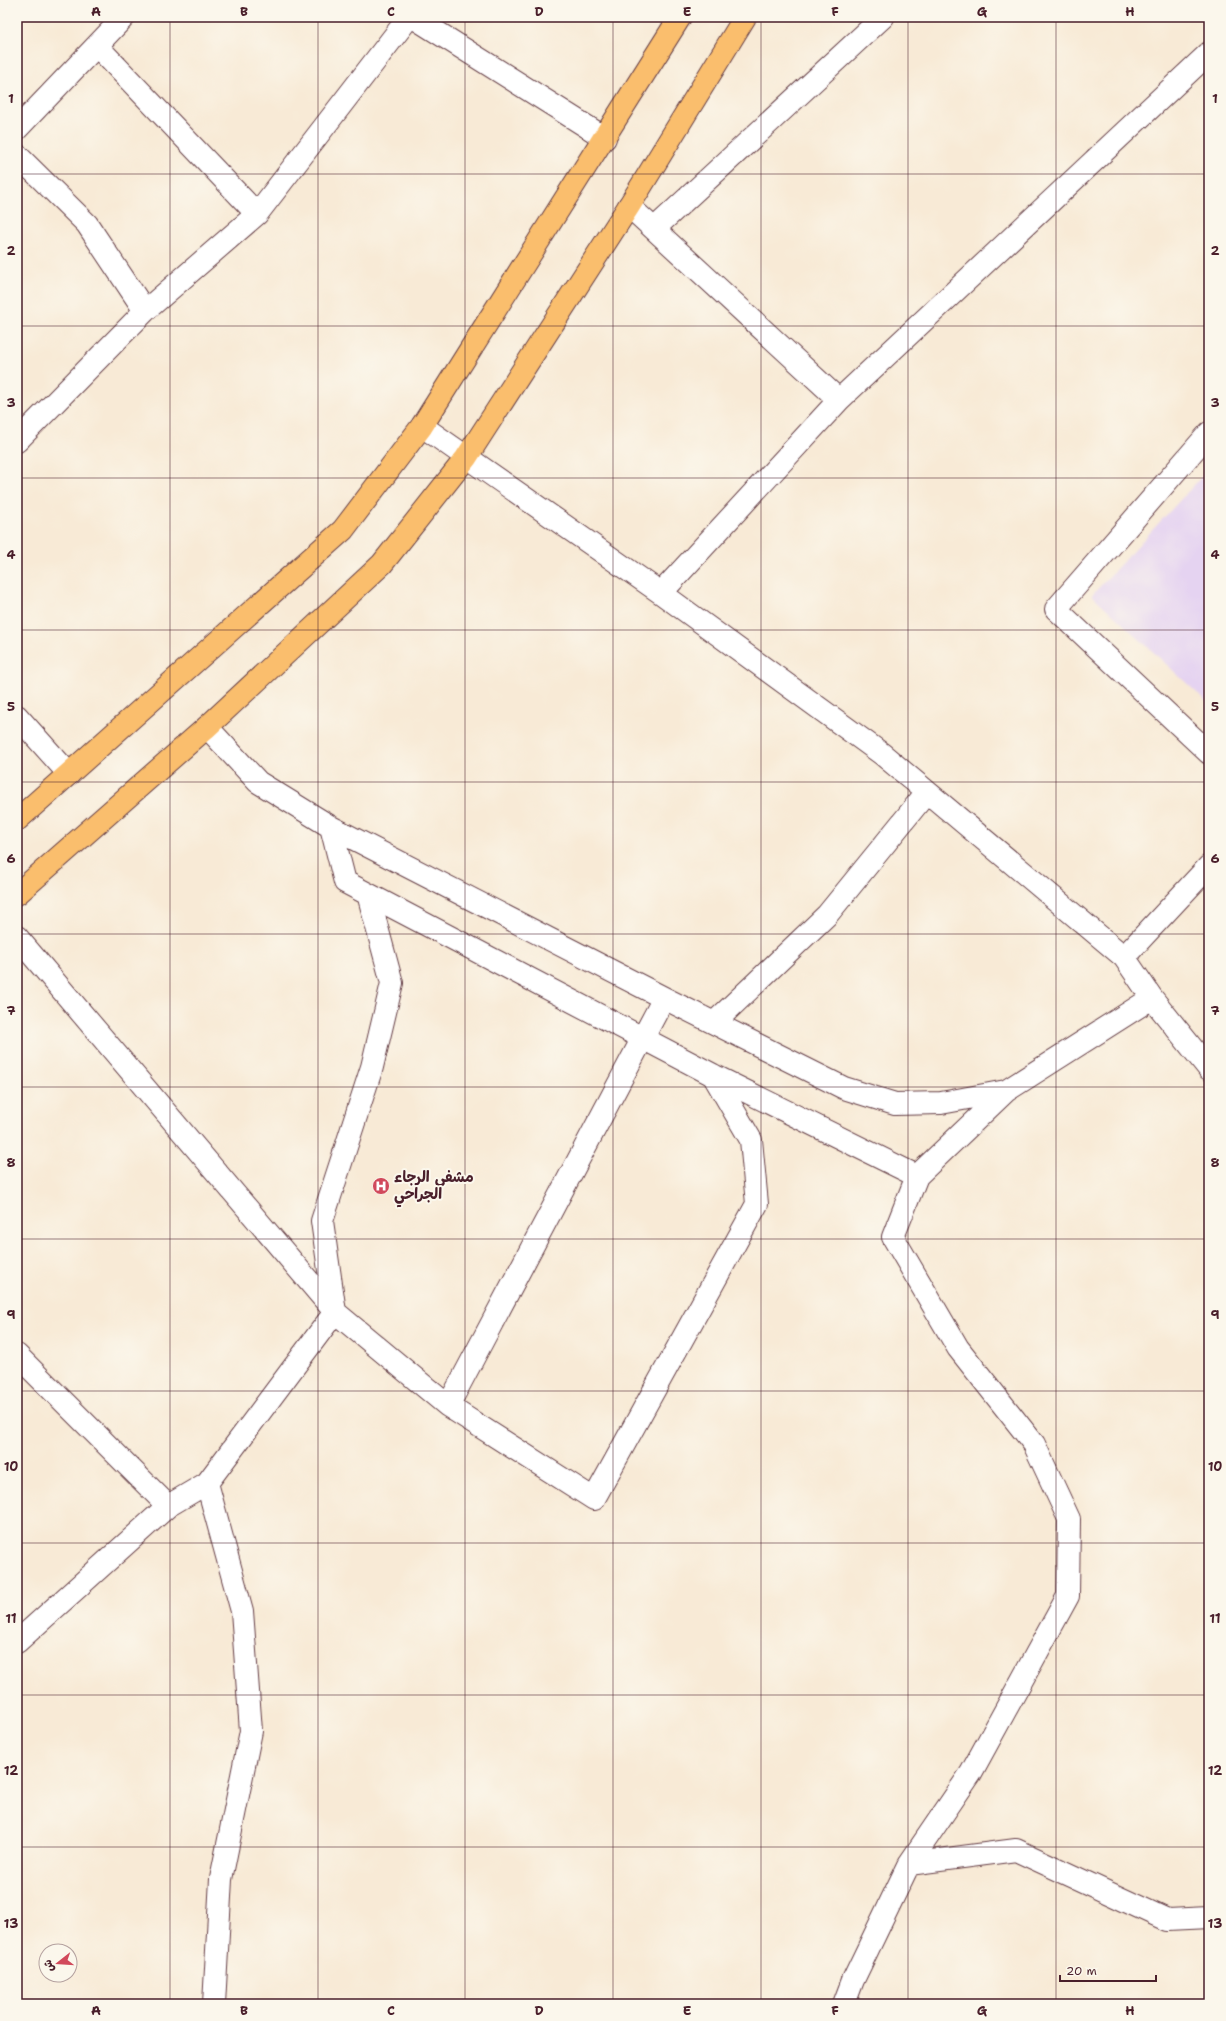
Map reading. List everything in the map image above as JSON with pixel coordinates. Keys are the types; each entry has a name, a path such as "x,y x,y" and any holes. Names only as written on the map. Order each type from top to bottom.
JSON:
{"main road":[{"path":"17,820 343,530 422,426 680,17"},
{"path":"17,894 207,727 382,564 466,458 629,206 745,17"}],"street":[{"path":"17,129 124,17"},
{"path":"17,441 145,311 257,214 409,17"},
{"path":"413,17 604,138"},
{"path":"654,229 883,17"},
{"path":"97,46 257,214"},
{"path":"661,593 839,400 1209,53"},
{"path":"17,155 87,224 145,311"},
{"path":"629,206 839,400"},
{"path":"422,426 661,593 882,754 1124,957 1152,998 1209,1069"},
{"path":"1209,433 1056,609 1209,753"},
{"path":"17,716 69,774"},
{"path":"207,727 258,782 331,827 664,998 844,1088 895,1104 941,1103 1006,1091"},
{"path":"714,1023 827,915 927,792"},
{"path":"331,827 345,882 714,1075 917,1176"},
{"path":"1124,957 1209,866"},
{"path":"17,1642 168,1506 207,1483 335,1312 322,1221 372,1067 392,983 368,894"},
{"path":"17,937 335,1312 448,1406 594,1499 757,1204 752,1140 714,1075"},
{"path":"448,1406 664,998"},
{"path":"844,2004 853,1980 909,1864 971,1773 1068,1596 1069,1519 1034,1444 958,1348 893,1237 917,1176 1006,1091 1152,998"},
{"path":"17,1355 168,1506"},
{"path":"207,1483 242,1611 251,1731 221,1879 214,2004"},
{"path":"909,1864 1016,1850 1167,1920 1209,1918"}],"shaded area":[{"path":"1209,469 1209,704 1092,595"}],"place":[{"name":"مشفى الرجاء الجراحي","path":"381,1186"}]}
